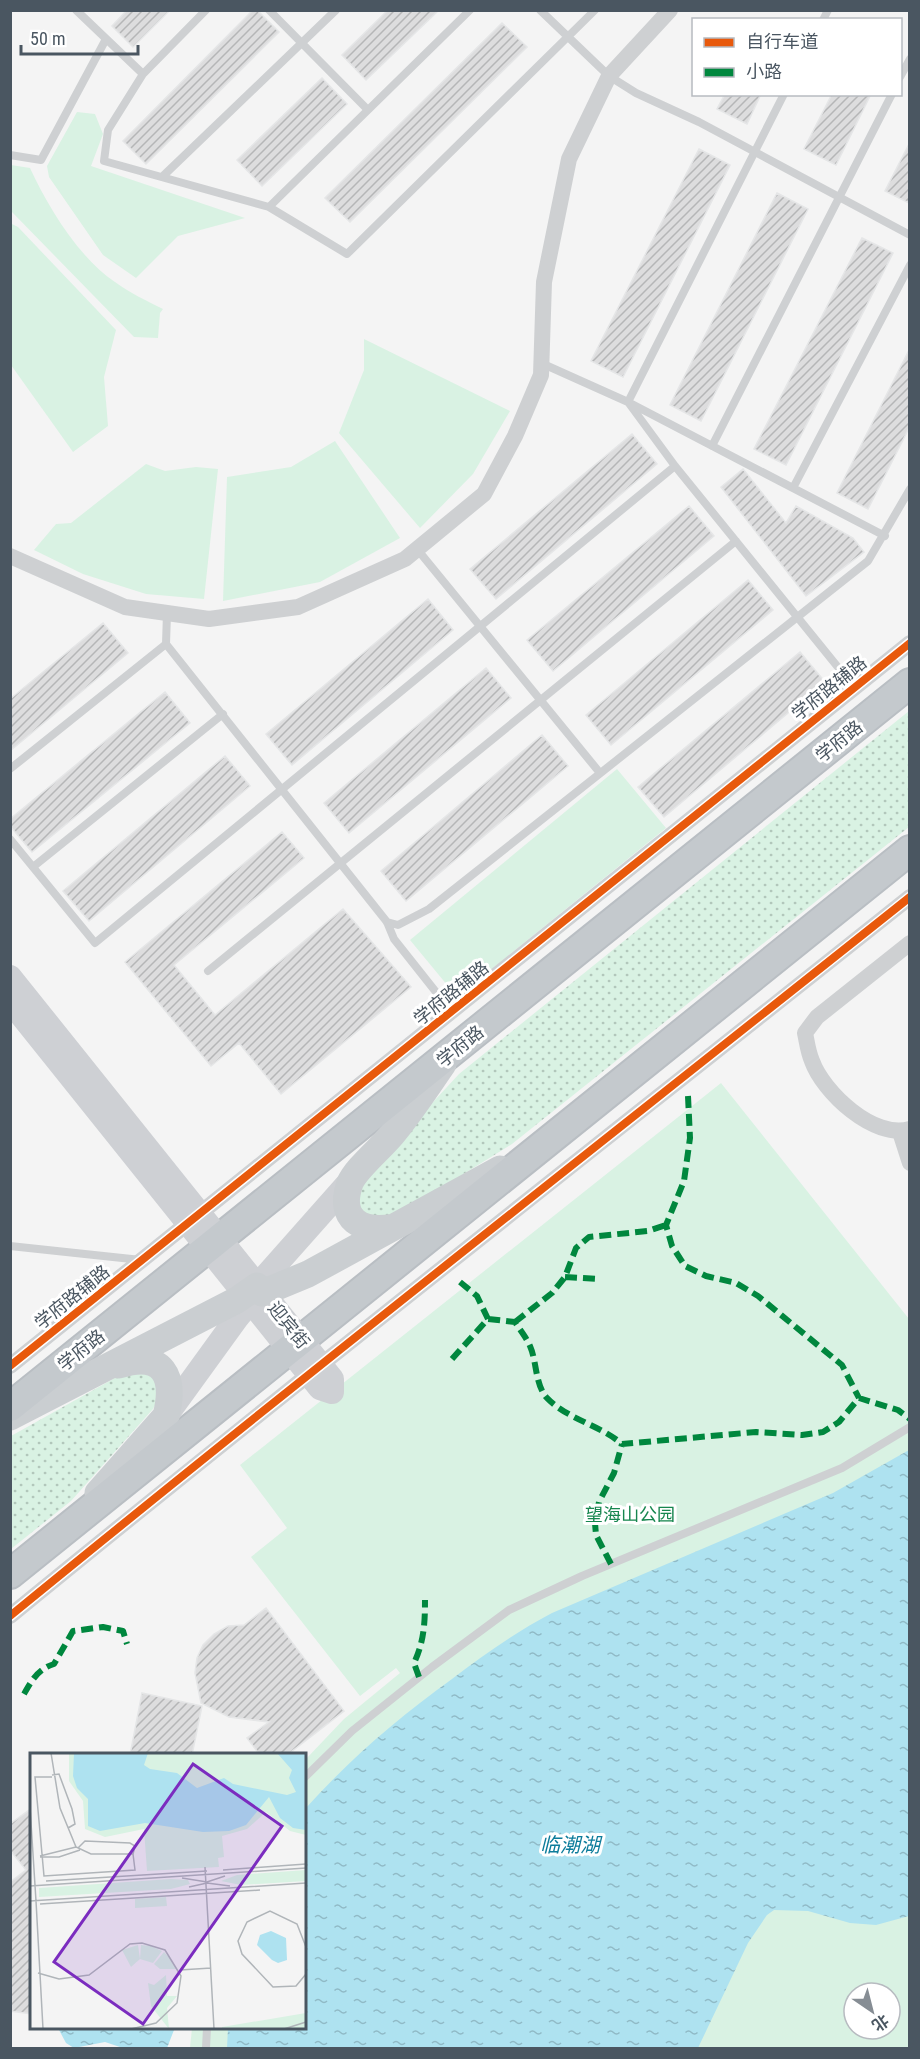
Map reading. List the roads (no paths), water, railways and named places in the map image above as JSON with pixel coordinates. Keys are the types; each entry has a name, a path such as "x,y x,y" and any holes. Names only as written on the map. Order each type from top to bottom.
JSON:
{"highway":[{"name":"学府路","path":"10,1407 909,683"},
{"path":"10,1574 909,850"}],"main road":[{"name":"迎宾街","path":"10,977 214,1244 315,1369"},
{"name":"迎宾街","path":"10,1001 194,1218"},
{"path":"63,1532 166,1416 254,1294 394,1132 451,1053"},
{"path":"10,1417 254,1294 308,1274 541,1147"},
{"path":"351,1181 347,1209 353,1221 360,1226 379,1230 398,1226"},
{"path":"93,1374 137,1360 152,1362 162,1369 171,1390 166,1416"}],"street":[{"path":"10,556 125,607 209,619 298,607 405,559 484,494 520,426 541,375 544,282 569,159 609,76 670,10"},
{"name":"学府路辅路","path":"10,1366 909,643"},
{"path":"10,1616 315,1369 440,1273 909,897"},
{"path":"909,943 817,1017 806,1033 812,1062 843,1104 869,1124 905,1131 909,1163"}],"lane":[{"path":"76,10 143,74"},
{"path":"206,10 143,74 108,129 104,161 269,207 347,254 595,10"},
{"path":"269,10 368,110"},
{"path":"162,177 336,10"},
{"path":"269,207 470,10"},
{"path":"540,10 609,76 636,93 754,152 909,235"},
{"path":"10,155 41,160 106,39"},
{"path":"902,73 909,59"},
{"path":"628,402 783,96"},
{"path":"712,446 891,96"},
{"path":"793,488 909,265"},
{"path":"541,363 628,402 885,536"},
{"path":"628,402 675,466 854,687"},
{"path":"10,839 95,943 284,790 675,466"},
{"path":"387,922 398,925 429,909 868,561 885,536 909,489"},
{"path":"208,971 736,541"},
{"path":"417,549 600,773"},
{"path":"167,613 166,644 387,922 394,939 451,1011"},
{"path":"10,769 166,644"},
{"path":"33,867 223,714"},
{"path":"10,1246 141,1260"},
{"path":"306,1776 352,1731 432,1667 509,1610 582,1576 842,1468 909,1427"},
{"path":"206,2049 207,2029"}],"water":[{"name":"临潮湖","path":"909,1450 909,1916 876,1925 850,1923 808,1911 774,1910 767,1915 748,1943 698,2048 227,2048 228,2029 306,2029 306,1808 375,1740 476,1661 552,1613 833,1493"},
{"path":"59,2029 174,2029 167,2048 123,2048 105,2042 74,2048 66,2043"}],"park label":[{"name":"望海山公园","path":"630,1514"}]}
